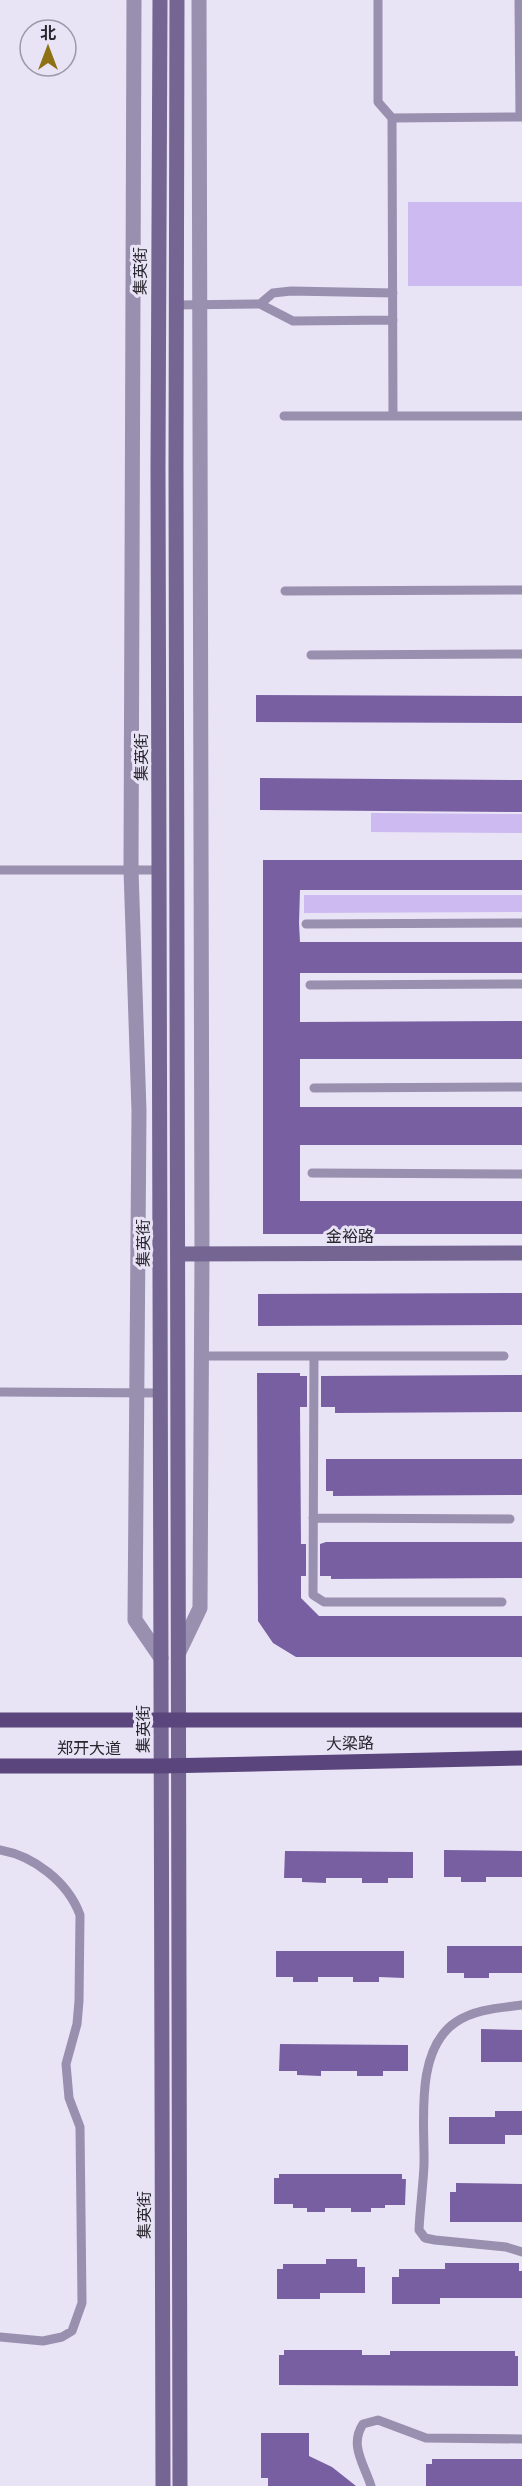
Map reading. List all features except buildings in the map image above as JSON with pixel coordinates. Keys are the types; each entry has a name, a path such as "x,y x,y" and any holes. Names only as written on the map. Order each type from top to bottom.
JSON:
{"main road":[{"name":"集英街","path":"160,0 163,2486"},
{"path":"177,0 180,2486"},
{"name":"金裕路","path":"178,1254 522,1253"},
{"name":"郑开大道","path":"0,1720 179,1721"},
{"name":"大梁路","path":"179,1721 522,1720"},
{"name":"大梁路","path":"179,1765 522,1758"},
{"name":"郑开大道","path":"0,1767 179,1765"}],"street":[{"path":"134,0 131,870 139,1112 135,1620 161,1658"},
{"path":"179,1652 200,1608 202,1254 198,0"}],"lane":[{"path":"378,0 378,102 392,118 393,416"},
{"path":"392,118 521,117 519,0"},
{"path":"260,304 273,293 291,291 393,293"},
{"path":"176,304 260,304 293,321 393,320"},
{"path":"284,416 522,416"},
{"path":"285,591 522,590"},
{"path":"311,655 522,654"},
{"path":"0,870 160,870"},
{"path":"306,924 522,923"},
{"path":"310,985 522,984"},
{"path":"314,1088 522,1087"},
{"path":"312,1173 522,1174"},
{"path":"201,1356 504,1356"},
{"path":"314,1356 313,1595 324,1602 502,1602"},
{"path":"0,1392 161,1393"},
{"path":"313,1518 510,1520"},
{"path":"0,1850 21,1856 40,1866 57,1880 77,1905 80,1915 80,2001 77,2024 66,2064 69,2098 80,2127 82,2303 72,2331 62,2337 43,2341 0,2337"},
{"path":"522,2005 488,2009 453,2023 435,2051 425,2079 422,2113 423,2189 419,2230 425,2238 506,2247 522,2252"},
{"path":"371,2486 356,2447 356,2435 363,2424 378,2420 426,2438 522,2439"}],"shaded area":[{"path":"408,202 522,202 522,286 408,286"},
{"path":"371,813 522,814 522,833 371,832"},
{"path":"304,895 522,895 522,912 304,913"}]}
